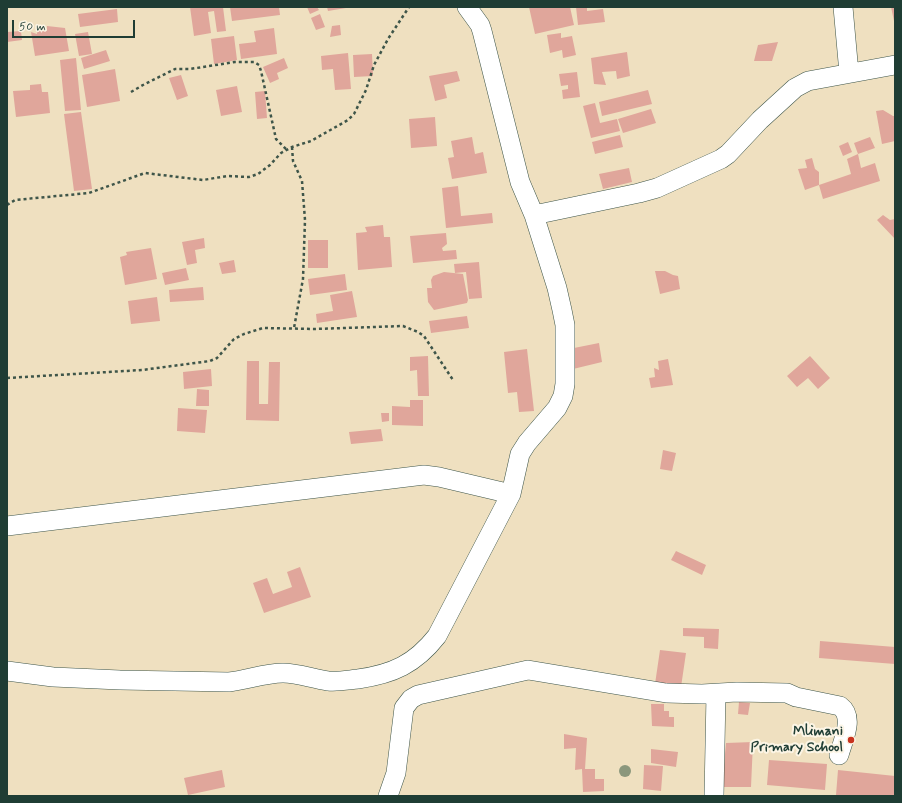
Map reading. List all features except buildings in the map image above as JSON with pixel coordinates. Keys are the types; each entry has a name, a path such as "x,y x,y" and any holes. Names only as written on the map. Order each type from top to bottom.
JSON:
{"street":[{"path":"7,671 53,678 228,682 285,673 329,681 340,681 369,677 390,672 404,666 426,649 437,636 511,494 520,454 527,443 557,408 563,396 565,384 565,325 557,288 534,215 520,182 482,31 480,25 467,7"},
{"path":"843,7 849,73"},
{"path":"534,215 649,190 711,164 728,154 760,120 795,88 808,81 895,65"},
{"path":"7,526 424,475 439,477 511,494"},
{"path":"388,796 396,773 404,708 412,699 418,695 528,670 666,693 787,693 796,697 840,706 848,718 839,755"},
{"path":"714,796 716,694"}],"path":[{"path":"7,205 15,200 95,192 144,172 203,180 223,177 249,177 262,171 281,153 292,147 311,141 354,114 366,90 374,65 388,39 409,7"},
{"path":"131,92 175,69 190,69 235,62 254,62 259,65 261,71 276,139 287,150"},
{"path":"292,147 293,161 302,181 305,220 303,279 294,328"},
{"path":"7,378 142,370 210,361 217,358 234,339 262,328 315,329 402,326 424,336 454,380"}],"place":[{"name":"Mlimani Primary School","path":"851,740"}]}
